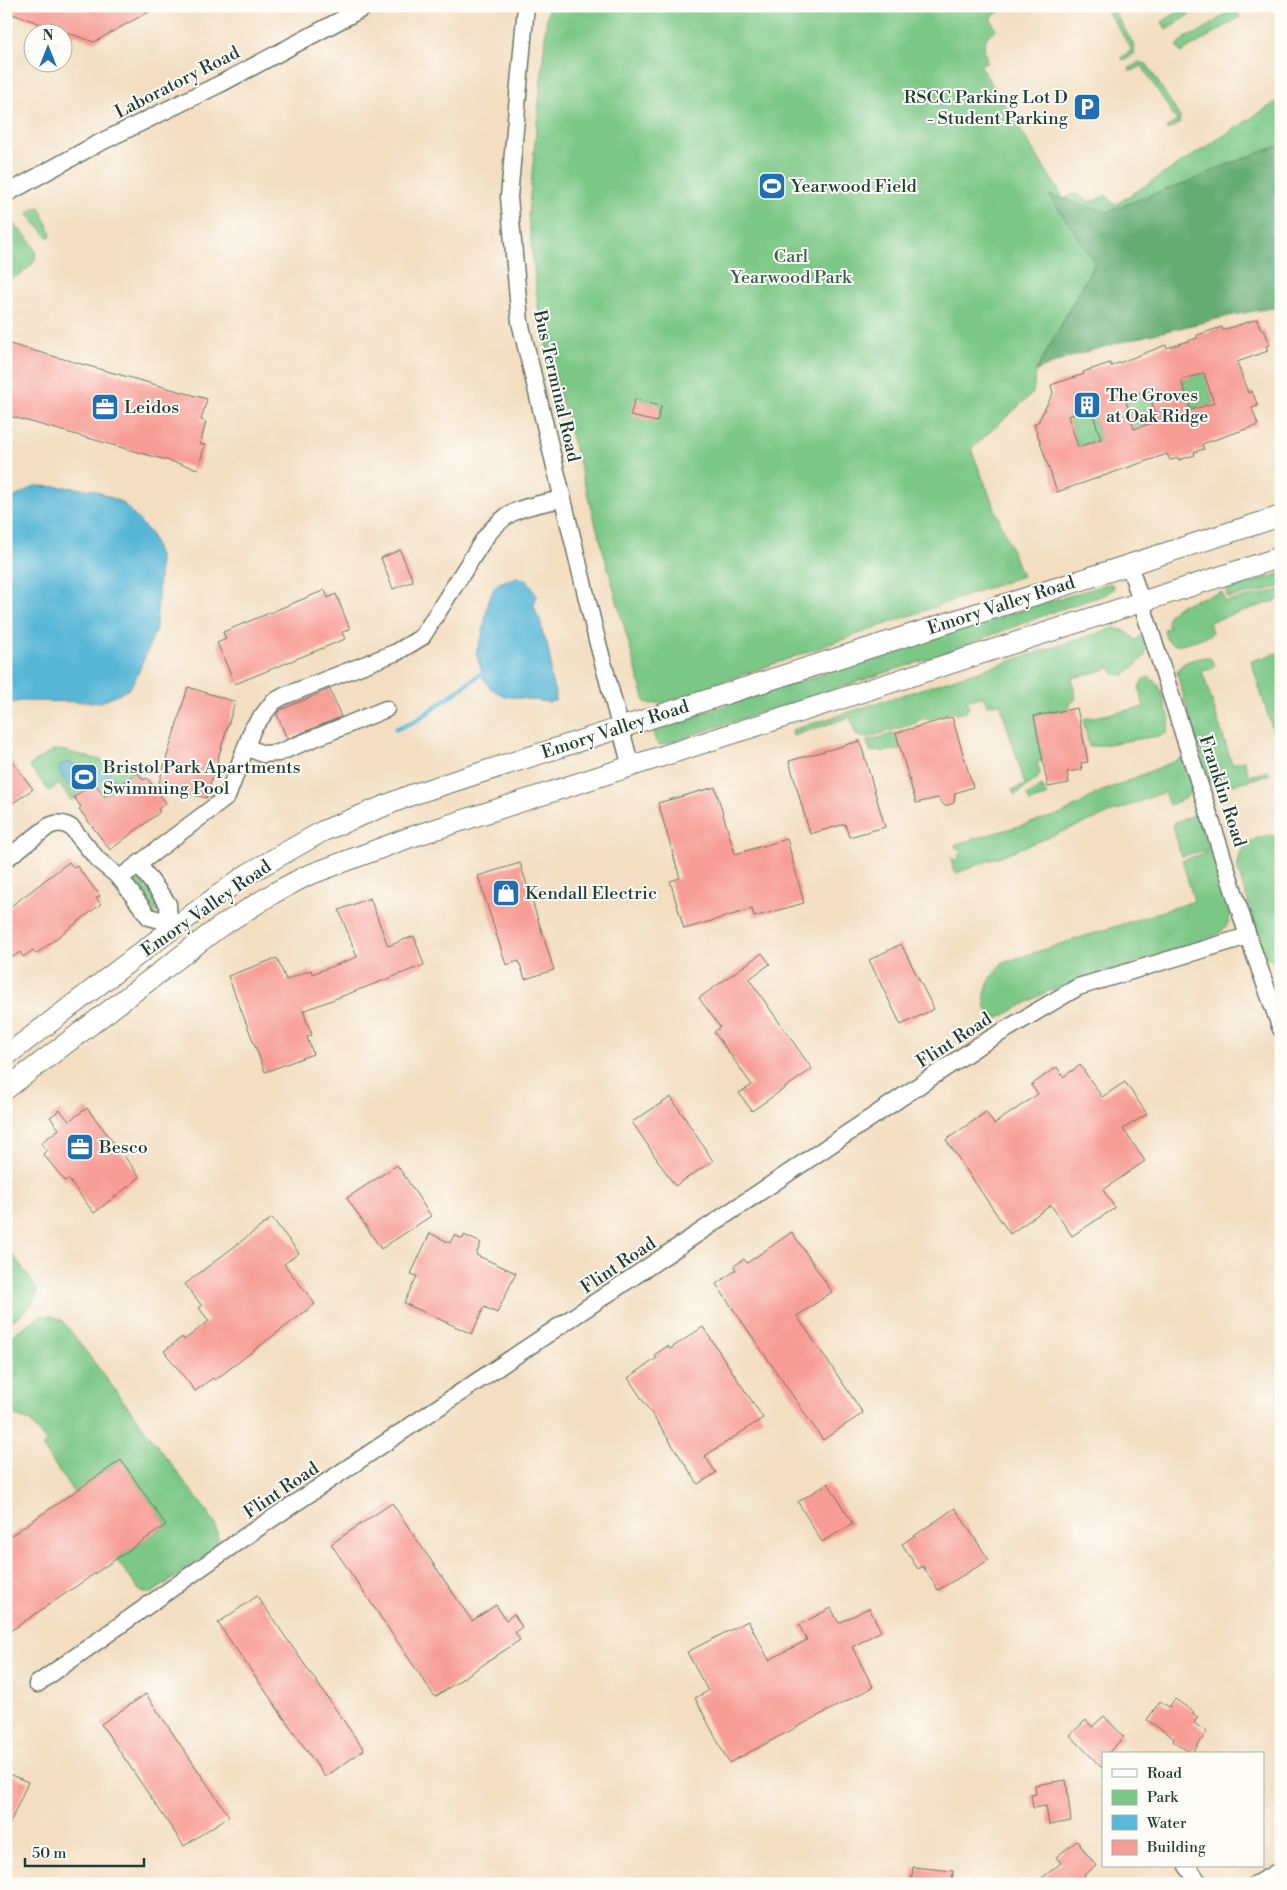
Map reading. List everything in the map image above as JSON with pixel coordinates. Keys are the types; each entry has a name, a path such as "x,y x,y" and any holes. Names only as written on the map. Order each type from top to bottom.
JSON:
{"main road":[{"name":"Emory Valley Road","path":"6,1056 246,875 323,831 411,794 1281,516"},
{"name":"Emory Valley Road","path":"6,1089 218,928 274,893 306,876 399,842 1281,557"}],"street":[{"name":"Laboratory Road","path":"6,194 95,145 220,84 367,6"},
{"name":"Bus Terminal Road","path":"526,6 509,197 520,322 562,499 631,767"},
{"path":"120,878 227,797 253,728 273,702 397,652 422,637 495,524 506,515 518,509 562,499"},
{"name":"Franklin Road","path":"1130,564 1248,936 1281,1029"},
{"path":"246,747 263,754 278,753 386,709"},
{"path":"6,859 49,826 61,823 72,828 98,860 120,878 149,917 169,922 168,904 140,864"},
{"name":"Flint Road","path":"38,1684 243,1538 978,1046 1078,987 1248,936"},
{"path":"1188,1868 1200,1884"},
{"path":"1256,1884 1281,1870"}],"green space":[{"name":"Carl Yearwood Park","path":"548,6 1008,6 990,18 996,29 986,39 984,46 987,61 980,66 1064,199 1074,194 1088,201 1094,201 1106,195 1115,205 1281,99 1281,145 1228,164 1184,184 1107,212 1050,195 1095,262 1036,371 1033,393 971,449 1022,576 666,702 651,704 645,702 540,323 528,216"},
{"path":"1104,6 1111,6 1135,47 1134,54 1125,60 1122,57 1132,50"},
{"path":"1187,6 1202,6 1166,29 1162,22"},
{"path":"1232,10 1236,11 1240,17 1181,53 1177,47 1182,40 1196,34"},
{"path":"1139,62 1147,64 1180,117 1179,124 1167,130 1167,127 1177,121 1142,66 1132,71 1129,70"},
{"path":"1281,145 1281,307 1228,316 1122,342 1086,352 1036,371 1095,263 1049,195 1107,212 1184,184 1228,164"},
{"path":"40,207 51,234 49,238 27,214 33,209"},
{"path":"7,222 15,226 33,245 35,259 27,269 6,283"},
{"path":"1204,373 1214,403 1191,410 1181,380"},
{"path":"1148,391 1158,421 1134,429 1125,398"},
{"path":"1091,409 1101,439 1078,447 1068,416"},
{"path":"1281,573 1281,587 1228,598 1226,591"},
{"path":"1112,584 1114,589 1104,595 931,658 668,743 659,745 656,742 653,732 655,728"},
{"path":"1281,590 1281,599 1209,622 1212,632 1210,635 1182,644 1171,643 1166,638 1164,629 1169,628 1167,620 1169,615 1174,609 1186,603 1222,592 1225,602"},
{"path":"1114,628 1126,631 1136,640 1140,636 1146,649 1145,656 1125,675 1114,674 1111,668 1072,678 1076,699 1069,704 1069,709 1034,716 1043,761 1037,762 1040,773 1037,779 1015,795 1012,790 1025,785 1000,703 987,705 983,696 967,701 969,707 966,712 956,714 955,711 930,719 922,719 916,723 866,738 856,735 850,717 793,736 792,730"},
{"path":"1281,652 1281,754 1280,754 1251,661"},
{"path":"1206,657 1211,659 1215,665 1213,668 1202,671 1232,764 1244,761 1249,776 1268,771 1270,774 1233,785 1209,781 1177,674 1184,663"},
{"path":"1149,677 1158,684 1170,719 1167,733 1159,736 1089,747 1083,719 1144,707 1139,688 1143,680"},
{"path":"896,733 901,750 870,752 867,741"},
{"name":"Bristol Park Apartments Swimming Pool","path":"53,750 61,750 132,768 137,772 104,796 93,782 74,796 75,798 72,801 59,784 49,791 29,766"},
{"path":"1182,758 1192,789 1189,795 1183,799 1169,805 1164,792 957,873 953,869 951,858 957,861 961,850 955,847 956,844 1062,814 1098,793"},
{"path":"1042,786 1047,796 1030,802 1027,796"},
{"path":"1194,815 1202,818 1230,907 1228,924 1223,930 1215,936 1046,992 999,1018 989,1014 985,1000 986,989 991,978 1002,963 1194,901 1182,860 1206,853 1206,850 1181,856 1173,826 1175,822"},
{"path":"1269,835 1281,838 1281,964 1266,959 1238,871 1239,856 1245,846 1255,839"},
{"path":"137,877 164,912 156,913 134,883 134,879"},
{"path":"6,1246 31,1279 37,1291 34,1302 21,1315 6,1325"},
{"path":"40,1316 52,1316 62,1320 215,1522 218,1539 213,1551 152,1593 144,1593 139,1590 116,1559 166,1525 121,1460 74,1493 42,1446 46,1442 30,1421 6,1413 6,1339"}],"water":[{"path":"35,486 94,490 123,503 151,534 160,559 156,629 138,674 129,689 101,702 21,701 6,704 6,504 11,499"},
{"path":"517,577 527,580 536,595 534,606 547,643 551,665 550,676 556,695 555,701 548,702 504,696 490,688 484,679 476,653 493,590 499,583"},
{"path":"67,762 110,774 115,779 107,785 104,781 80,775 68,785 59,771 60,766"}],"building":[{"path":"6,6 159,6 94,42 72,34 72,22 35,22 6,12"},
{"name":"The Groves at Oak Ridge","path":"1257,319 1261,330 1264,329 1270,345 1266,346 1268,351 1237,362 1248,393 1252,391 1258,406 1252,408 1258,425 1202,444 1204,449 1194,452 1195,455 1179,460 1179,458 1170,460 1167,454 1057,492 1034,424 1038,422 1053,393 1051,385 1110,363 1111,366 1166,345 1167,348 1197,338 1197,335 1222,327 1223,330","holes":["1204,373 1214,403 1191,410 1181,380","1148,391 1158,421 1134,429 1125,398","1091,409 1101,439 1078,447 1068,416"]},
{"name":"Leidos","path":"6,343 207,399 201,420 206,422 200,444 205,445 198,469 6,415"},
{"path":"635,399 661,406 657,422 630,416"},
{"path":"400,550 413,581 393,589 381,558"},
{"path":"325,590 328,598 336,594 350,629 342,632 345,639 235,684 217,643 226,639 223,632"},
{"path":"188,687 235,702 206,798 158,786"},
{"path":"330,689 341,717 287,739 277,714 280,710"},
{"path":"1077,708 1088,762 1081,763 1082,770 1067,772 1069,783 1048,787 1034,716"},
{"path":"952,717 973,787 955,793 954,803 945,806 938,798 916,803 896,733"},
{"path":"860,741 885,827 849,837 845,824 810,834 789,761"},
{"path":"6,754 33,789 6,808"},
{"path":"137,772 143,780 147,778 166,803 158,809 160,812 110,850 79,809 81,807 74,797 94,782 104,796"},
{"path":"715,787 735,854 787,839 804,903 754,917 752,909 684,929 670,881 680,878 658,803"},
{"path":"69,862 74,868 77,866 100,896 96,898 101,904 36,954 33,950 23,957 20,952 13,957 6,948 6,910"},
{"path":"520,863 554,970 525,979 519,961 506,965 478,876"},
{"path":"370,898 388,946 414,936 424,965 303,1011 312,1035 307,1037 313,1054 265,1072 228,976 277,958 286,980 311,970 312,974 357,957 339,910"},
{"path":"901,944 934,1009 901,1025 869,960"},
{"path":"762,953 770,964 749,979 812,1069 752,1111 739,1093 752,1085 714,1032 720,1027 699,998"},
{"path":"1080,1065 1102,1097 1125,1082 1147,1114 1123,1129 1145,1161 1103,1190 1115,1208 1072,1236 1051,1205 1010,1234 946,1140 986,1112 994,1124 1038,1094 1031,1085 1057,1067 1063,1077"},
{"path":"671,1097 713,1161 675,1186 632,1122"},
{"path":"87,1108 140,1177 94,1213 68,1179 65,1181 43,1154 47,1151 41,1143 59,1129 50,1117 60,1110 69,1121"},
{"path":"397,1165 431,1216 381,1249 347,1198"},
{"path":"272,1218 299,1253 284,1264 315,1304 215,1380 213,1378 195,1391 164,1351 182,1337 184,1340 209,1321 199,1308 202,1306 185,1284"},
{"path":"792,1232 832,1292 797,1316 863,1413 823,1440 716,1284 736,1270 734,1266 744,1259 747,1263"},
{"path":"430,1233 450,1243 454,1235 463,1239 464,1235 481,1243 476,1255 516,1273 497,1313 484,1307 472,1334 404,1303 417,1276 411,1274"},
{"path":"703,1327 763,1418 705,1456 716,1473 698,1484 628,1378 657,1358 654,1355 668,1346 670,1349"},
{"path":"121,1460 166,1525 6,1634 6,1539"},
{"path":"828,1483 853,1524 822,1542 798,1502"},
{"path":"392,1503 472,1621 496,1605 506,1620 514,1614 522,1627 515,1632 520,1640 435,1697 331,1544"},
{"path":"955,1508 989,1560 938,1590 923,1566 918,1569 902,1544"},
{"path":"257,1596 364,1750 325,1777 218,1623"},
{"path":"831,1608 839,1623 869,1608 881,1631 852,1647 873,1687 729,1763 695,1698 708,1691 687,1652 748,1621 769,1660 807,1640 799,1625"},
{"path":"146,1694 229,1816 184,1846 101,1724"},
{"path":"1175,1699 1194,1712 1193,1714 1198,1717 1194,1723 1207,1732 1193,1752 1189,1752 1173,1741 1174,1738 1147,1720 1160,1701 1169,1707"},
{"path":"1104,1716 1124,1737 1109,1752 1102,1752 1102,1768 1070,1735 1086,1720 1092,1727"},
{"path":"6,1773 28,1782 6,1832"},
{"path":"1066,1780 1071,1821 1049,1825 1046,1806 1033,1808 1031,1795 1036,1794 1035,1785"},
{"path":"1077,1841 1096,1866 1084,1875 1085,1877 1077,1884 1034,1884 1061,1863 1056,1857"},
{"path":"913,1867 953,1871 952,1884 911,1884"}],"waterway":[{"path":"396,729 419,719 482,673"}],"place":[{"name":"RSCC Parking Lot D - Student Parking","path":"1087,107"},
{"name":"Yearwood Field","path":"772,186"},
{"name":"The Groves at Oak Ridge","path":"1087,405"},
{"name":"Leidos","path":"105,407"},
{"name":"Bristol Park Apartments Swimming Pool","path":"84,777"},
{"name":"Kendall Electric","path":"506,893"},
{"name":"Besco","path":"80,1147"}]}
